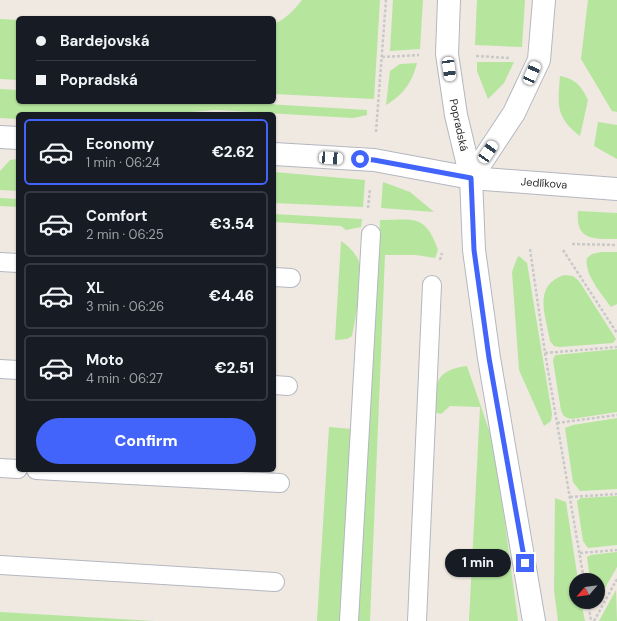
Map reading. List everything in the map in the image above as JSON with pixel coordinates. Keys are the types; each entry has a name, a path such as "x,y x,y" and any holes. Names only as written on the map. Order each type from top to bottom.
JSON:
{"street":[{"name":"Popradská","path":"449,0 447,54 456,115 471,178 474,250 489,358 534,621"},
{"name":"Popradská","path":"471,178 514,113 538,60 544,0"},
{"path":"0,137 16,138"},
{"name":"Jedlíkova","path":"276,154 374,160 471,178 617,189"}],"lane":[{"path":"349,621 371,234"},
{"path":"0,262 16,263"},
{"path":"417,621 432,285"},
{"path":"0,369 16,370"},
{"path":"0,468 16,469"},
{"path":"74,472 280,483"},
{"path":"0,565 274,582"}],"path":[{"path":"378,106 386,0"},
{"path":"572,244 617,245"},
{"path":"530,249 545,353 583,573"},
{"path":"563,250 617,333"},
{"path":"545,353 617,346"},
{"path":"557,423 617,415"},
{"path":"570,497 617,494"},
{"path":"580,553 617,550"},
{"path":"592,621 617,580"},
{"path":"589,609 592,621"}],"green space":[{"path":"302,0 380,0 374,99 276,94 276,23 290,14"},
{"path":"393,0 423,0 420,49 390,51"},
{"path":"477,0 525,0 522,47 475,45"},
{"path":"588,0 617,0 617,112 612,111 581,59"},
{"path":"0,19 16,20 16,80 0,79"},
{"path":"477,62 514,62 504,83 488,99 477,71"},
{"path":"417,63 410,82 398,96 386,105 390,71 400,64"},
{"path":"560,76 574,81 583,90 588,100 580,136 566,123 562,116 559,102"},
{"path":"0,89 16,90 16,104 266,104 367,110 367,115 353,118 276,114 276,112 216,110 190,112 16,112 16,119 0,118"},
{"path":"598,122 617,125 617,159 594,146"},
{"path":"16,159 16,191 0,190 0,171 10,160"},
{"path":"276,172 365,180 363,207 276,203"},
{"path":"383,182 410,192 434,212 381,208"},
{"path":"0,198 16,199 16,207 0,206"},
{"path":"578,211 617,213 617,239 594,238 583,233 578,221"},
{"path":"276,214 362,219 361,227 346,230 341,226 276,222"},
{"path":"402,219 417,221 423,224 433,238 438,250 435,258 416,255 385,255 370,621 354,621 379,254 380,220"},
{"path":"341,241 352,250 358,259 360,277 352,336 347,339 335,340"},
{"path":"601,252 617,252 617,304 611,307 594,284 588,271 587,258 592,254"},
{"path":"519,256 527,263 552,414 551,421 544,426 519,370 512,272"},
{"path":"564,275 573,276 579,281 616,339 613,343 559,347 554,346 550,341 544,312 544,294 548,286 554,280"},
{"path":"617,349 617,412 572,419 565,416 561,410 553,361 554,357 556,355"},
{"path":"467,366 491,436 500,486 518,621 469,621 480,407 450,406 441,414 433,412 436,386 439,380 448,371"},
{"path":"617,418 617,489 580,491 573,482 565,428 573,425"},
{"path":"329,427 352,429 340,621 317,621"},
{"path":"617,496 617,545 588,548 583,541 577,501 581,498"},
{"path":"555,498 566,502 577,573 569,573 569,609 582,609 585,621 558,621 554,590"},
{"path":"617,552 617,567 605,588 605,573 589,573 587,557 591,555"},
{"path":"616,590 617,621 599,621"},
{"path":"0,612 154,621 0,621"}],"route":[{"path":"360,159 374,160 471,178 474,250 489,358 525,563"}]}
